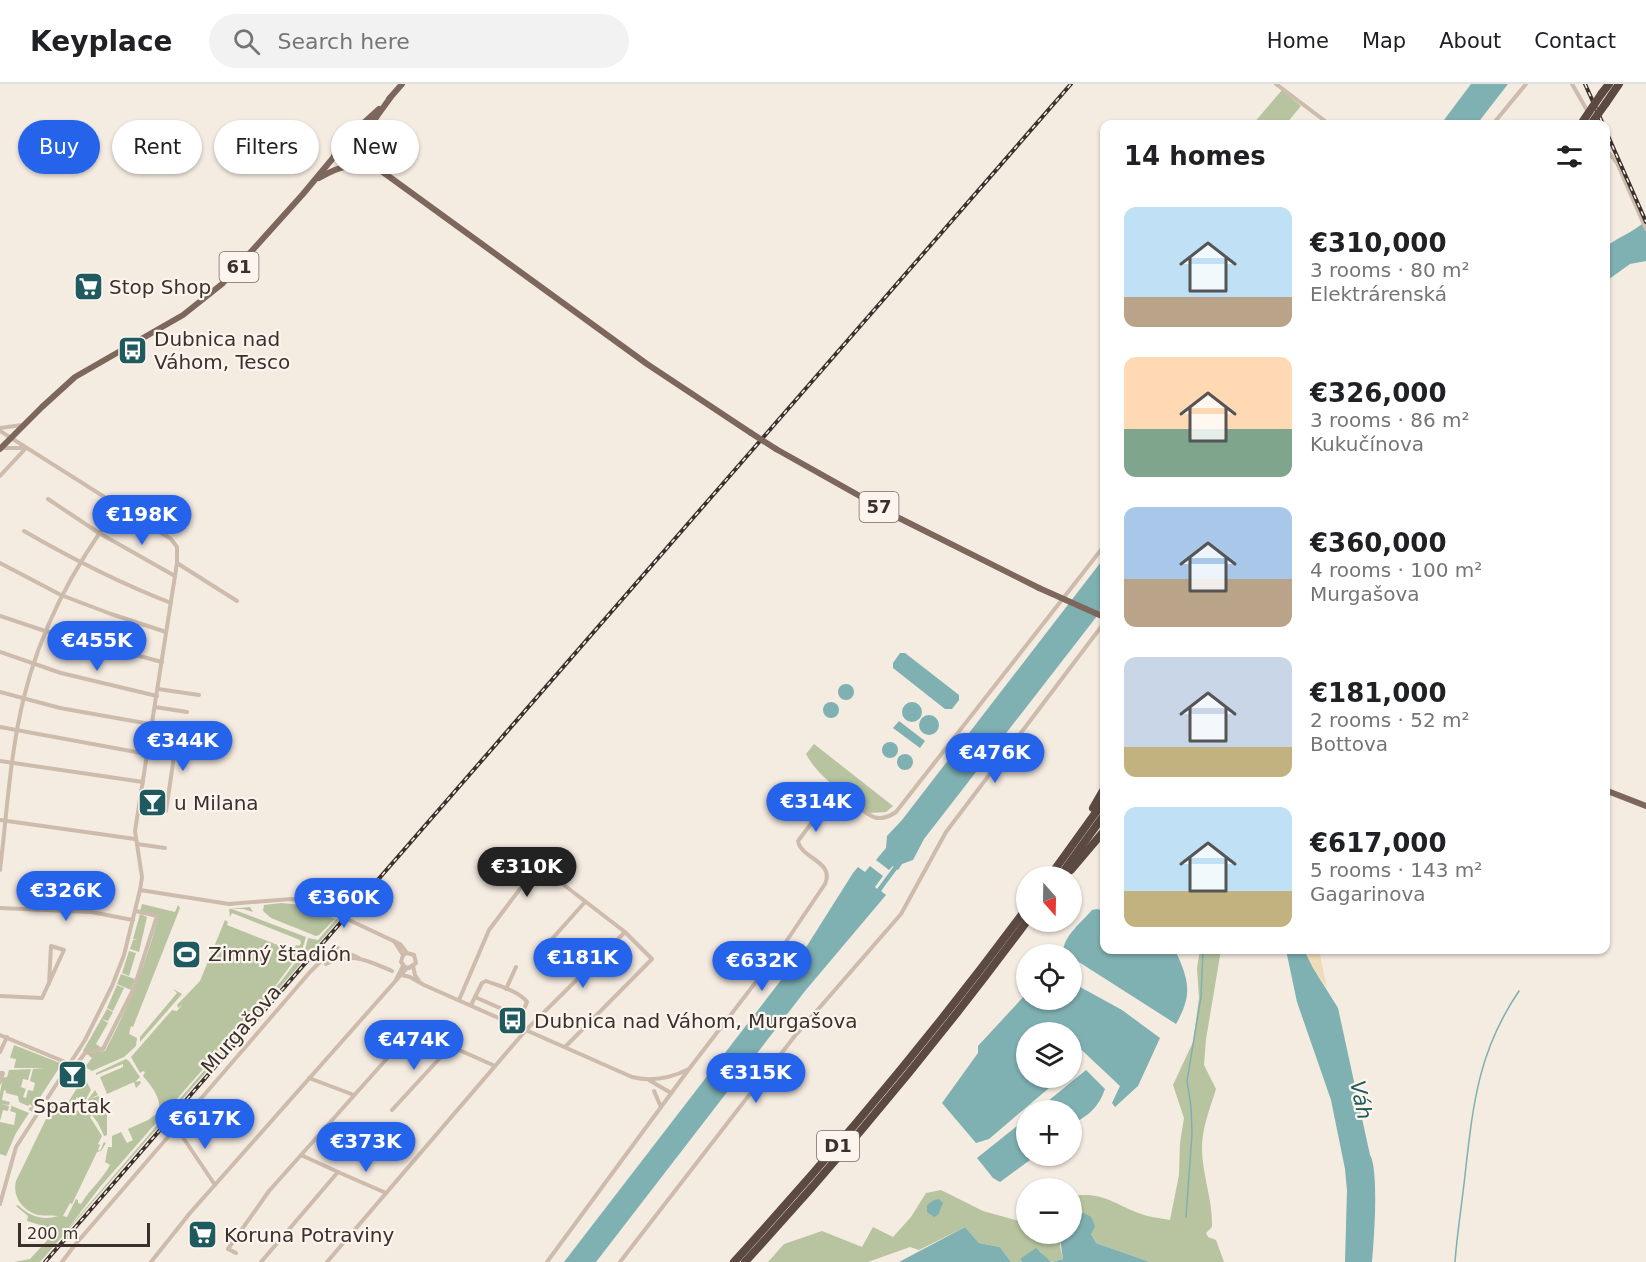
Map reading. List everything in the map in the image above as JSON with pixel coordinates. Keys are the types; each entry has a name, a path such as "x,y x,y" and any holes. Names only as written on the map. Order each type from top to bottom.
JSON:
{"highway":[{"path":"1584,120 1609,84"},
{"path":"1595,120 1619,84"},
{"path":"1075,842 1100,796"},
{"path":"1057,866 1100,807"},
{"path":"1067,866 1100,821"},
{"path":"1074,866 1100,836"},
{"name":"D1","path":"734,1262 876,1100 974,979 1016,922"},
{"name":"D1","path":"745,1262 894,1092 1018,932"}],"main road":[{"name":"61","path":"368,120 402,84"},
{"path":"376,120 390,98"},
{"name":"61","path":"1,449 57,392 82,373 183,315 222,284 331,160"},
{"name":"61","path":"320,173 331,165"},
{"path":"313,182 331,173"},
{"name":"57","path":"385,174 630,352 776,449 909,524 1100,615"},
{"path":"1610,792 1646,806"}],"street":[{"path":"1276,84 1324,120"},
{"path":"1496,120 1526,84"},
{"path":"1572,84 1584,102 1591,120"},
{"path":"1610,154 1617,163 1646,229"},
{"path":"0,430 25,424"},
{"path":"0,430 171,538 177,547 177,563 139,807 136,841 142,877 136,911 124,955 99,1016 8,1162 0,1204"},
{"path":"1,449 26,448"},
{"path":"0,476 26,448"},
{"path":"48,500 99,533 175,576"},
{"path":"0,870 18,730 23,699 33,664 62,595 99,533 119,506"},
{"path":"24,531 122,584 171,603"},
{"path":"547,1262 689,1069 779,952 826,880 827,873 822,865 800,847 798,841 831,797 835,794 842,795 874,818 888,817 896,812 1100,551"},
{"path":"0,563 62,595 166,632"},
{"path":"177,563 237,601"},
{"path":"0,616 45,631 162,662"},
{"path":"620,1262 794,1037 901,914 946,831 1100,628"},
{"path":"0,652 60,674 156,696"},
{"path":"158,689 199,695"},
{"path":"0,692 60,708 178,729 166,811 139,807"},
{"path":"155,707 187,712"},
{"path":"0,727 147,754"},
{"path":"0,761 143,782"},
{"path":"0,820 136,841 165,848"},
{"path":"459,1000 489,930 538,865 625,932 651,957 651,962 565,1047"},
{"path":"140,890 229,904 291,898 303,901 330,911 400,944 405,954 415,957 416,963 413,966 415,975 424,985"},
{"path":"543,948 585,902"},
{"path":"0,908 91,912 133,920"},
{"path":"76,1065 85,1053 103,1049 134,988 157,916 136,911"},
{"path":"327,1262 526,1030 625,932"},
{"path":"0,996 42,998 49,984 64,950 51,946 49,984"},
{"name":"Murgašova","path":"62,1262 310,972 335,947 392,971"},
{"path":"405,954 401,959 410,977"},
{"path":"326,964 346,957 359,958"},
{"path":"151,1262 167,1239 406,967 413,966"},
{"path":"396,980 406,967"},
{"path":"506,989 516,967"},
{"path":"402,975 640,1079 669,1077 689,1069"},
{"path":"471,1005 482,983 486,981 506,989 525,998 527,1002 517,1026"},
{"path":"475,997 520,1017"},
{"path":"236,1253 228,1250 232,1242 255,1214 269,1191 411,1033 421,1033 495,1066"},
{"path":"0,1035 70,1064"},
{"path":"0,1052 7,1037"},
{"path":"392,1110 451,1047"},
{"path":"0,1073 3,1073 1,1079"},
{"path":"309,1078 354,1095"},
{"path":"649,1080 671,1094"},
{"path":"654,1091 662,1107"},
{"path":"31,1109 38,1112"},
{"path":"176,1127 215,1185"},
{"path":"301,1155 386,1193"},
{"path":"261,1262 338,1172"}],"green space":[{"path":"1282,90 1301,106 1289,120 1256,120"},
{"path":"814,744 893,806 886,812 869,813 843,794 811,763 806,754"},
{"path":"281,903 302,905 335,919 316,936 271,918 263,911 264,905"},
{"path":"142,904 175,912 178,905 180,908 133,1027 131,1026 129,1034 137,1038 136,1046 124,1057 92,1071 85,1067 92,1058 86,1053 105,1051 135,986 153,936 158,918 140,911"},
{"path":"250,907 253,912 232,909 306,937 302,950 273,989 100,1187 67,1230 282,980 305,950 308,938 318,940 336,919 339,920 40,1262 14,1262 30,1259 55,1233 53,1229 27,1221 28,1216 16,1206 18,1205 36,1217 58,1216 38,1215 23,1207 17,1198 15,1187 47,1117 59,1109 72,1109 73,1106 44,1110 50,1103 54,1101 58,1104 61,1100 67,1104 84,1077 91,1090 85,1101 77,1097 73,1105 76,1107 74,1110 92,1114 95,1106 86,1102 95,1090 98,1095 89,1099 99,1096 107,1115 107,1135 104,1136 98,1123 92,1115 90,1117 102,1136 98,1150 100,1151 104,1142 106,1143 101,1151 97,1152 72,1204 70,1203 63,1216 67,1217 76,1199 81,1204 110,1165 105,1162 108,1147 112,1147 112,1136 121,1132 127,1143 133,1140 128,1129 159,1112 159,1102 143,1076 145,1072 140,1073 131,1057 172,1010 177,1011 182,1005 178,1008 177,1005 200,981 225,920 228,922 227,925 293,951 296,945 299,946 301,943 300,940 232,913 230,917 229,909"},
{"path":"140,914 147,917 139,952 130,949 133,940 137,940 133,939"},
{"path":"129,951 136,953 129,976 122,973"},
{"path":"1199,954 1220,954 1206,1039 1204,1065 1216,1089 1205,1126 1202,1148 1212,1217 1212,1227 1206,1233 1208,1237 1216,1240 1224,1262 1150,1262 1096,1243 1091,1234 1082,1228 1082,1195 1108,1199 1144,1215 1170,1220 1179,1175 1180,1143 1184,1118 1173,1085 1193,1042 1199,998 1197,968"},
{"path":"121,974 135,979 131,990 117,984"},
{"path":"117,985 124,988 113,1011 107,1008"},
{"path":"173,989 182,994 140,1042 140,1037 177,993"},
{"path":"107,1009 113,1012 108,1021 102,1019 108,1023 96,1044 102,1048 84,1052 83,1051"},
{"path":"14,1045 61,1065 33,1108 30,1104 28,1106 19,1102 18,1096 6,1093 4,1090 2,1100 10,1102 9,1105 1,1104 9,1106 8,1111 3,1110 0,1121 2,1082 0,1085 0,1078 7,1077 9,1070 31,1069 28,1080 23,1079 21,1087 26,1089 23,1097 26,1098 28,1090 33,1091 35,1083 30,1081 33,1069 44,1068 14,1068 16,1059 10,1058"},
{"path":"126,1059 140,1077 135,1082 140,1081 141,1083 136,1088 134,1082 107,1094 100,1077 123,1067 123,1064 96,1075 96,1073"},
{"path":"12,1104 29,1113 16,1133 6,1156 0,1154 0,1122 14,1125 16,1113 10,1111"},
{"path":"941,1190 983,1211 1016,1220 1016,1244 1060,1244 1063,1259 1051,1262 1040,1251 1020,1259 1022,1262 1011,1262 1000,1247 979,1243 965,1227 919,1250 910,1247 868,1262 768,1262 784,1244 822,1231 862,1247 873,1227 893,1237 911,1217 926,1193"}],"sand":[{"path":"1306,954 1320,954 1327,988"}],"water":[{"path":"1471,84 1508,84 1480,120 1444,120"},
{"path":"1646,221 1646,261 1630,264 1610,278 1610,244"},
{"path":"1100,563 1100,612 924,839 913,860 902,864 898,870 893,866 889,870 876,860 886,848 887,836 902,820"},
{"path":"900,653 905,653 959,695 959,700 952,709 945,709 893,668 893,663"},
{"path":"843,684 849,684 854,692 852,698 843,700 838,695 838,689"},
{"path":"828,702 834,702 839,710 837,716 828,718 823,713 823,707"},
{"path":"912,702 919,705 922,712 919,719 912,722 905,719 902,712 905,705"},
{"path":"929,715 936,718 939,725 936,732 929,735 922,732 919,725 922,718"},
{"path":"899,721 925,741 920,748 893,728"},
{"path":"887,742 893,742 898,750 896,756 887,758 882,753 882,747"},
{"path":"902,754 908,754 913,762 911,768 902,770 897,765 897,759"},
{"path":"870,866 883,876 875,887 883,888 881,891 886,895 805,991 596,1262 564,1262 805,949 853,873 858,867 865,872"},
{"path":"1092,910 1100,910 1100,954 1177,954 1186,979 1187,995 1176,1024 1082,964 1082,944 1065,944 1072,932 1082,932 1082,921"},
{"path":"1287,954 1306,954 1338,1008 1373,1163 1375,1206 1372,1262 1345,1262 1347,1190 1345,1169 1331,1100 1297,1002"},
{"path":"1082,988 1122,1010 1160,1038 1138,1086 1115,1107 1112,1103 1120,1086 1082,1050 1082,1022 1016,1022 1016,1088 1049,1088 1035,1100 1016,1100 1016,1116 989,1139 976,1143 942,1103 978,1053 978,1046 1016,1005 1016,1010 1082,1010"},
{"path":"1086,1070 1105,1089 1100,1101 1082,1118 1082,1100 1049,1100 1064,1088 1082,1088 1082,1073"},
{"path":"1016,1127 1016,1166 1022,1166 1000,1182 993,1178 977,1158"},
{"path":"939,1199 943,1203 938,1215 934,1217 927,1212 927,1205"},
{"path":"1082,1214 1091,1217 1095,1226 1091,1234 1096,1243 1150,1262 1052,1262 1063,1259 1061,1244 1082,1244"},
{"path":"965,1227 979,1243 1000,1247 1011,1262 899,1262"},
{"path":"1036,1248 1051,1262 1022,1262 1020,1259"}],"waterway":[{"path":"879,890 899,863"},
{"path":"1186,1217 1192,1134 1187,1081 1201,997 1203,954"},
{"path":"1455,1262 1471,1125 1480,1079 1494,1035 1519,991"}],"railway":[{"path":"45,1262 1071,84"},
{"path":"1585,84 1601,120"},
{"path":"1610,140 1646,222"}],"place":[{"name":"Stop Shop","path":"88,287"},
{"name":"Dubnica nad Váhom, Tesco","path":"133,350"},
{"name":"u Milana","path":"153,803"},
{"name":"Zimný štadión","path":"187,954"},
{"name":"Dubnica nad Váhom, Murgašova","path":"513,1021"},
{"name":"Spartak","path":"72,1075"},
{"name":"Koruna Potraviny","path":"203,1235"}],"water label":[{"name":"Váh","path":"1361,1100"}]}
